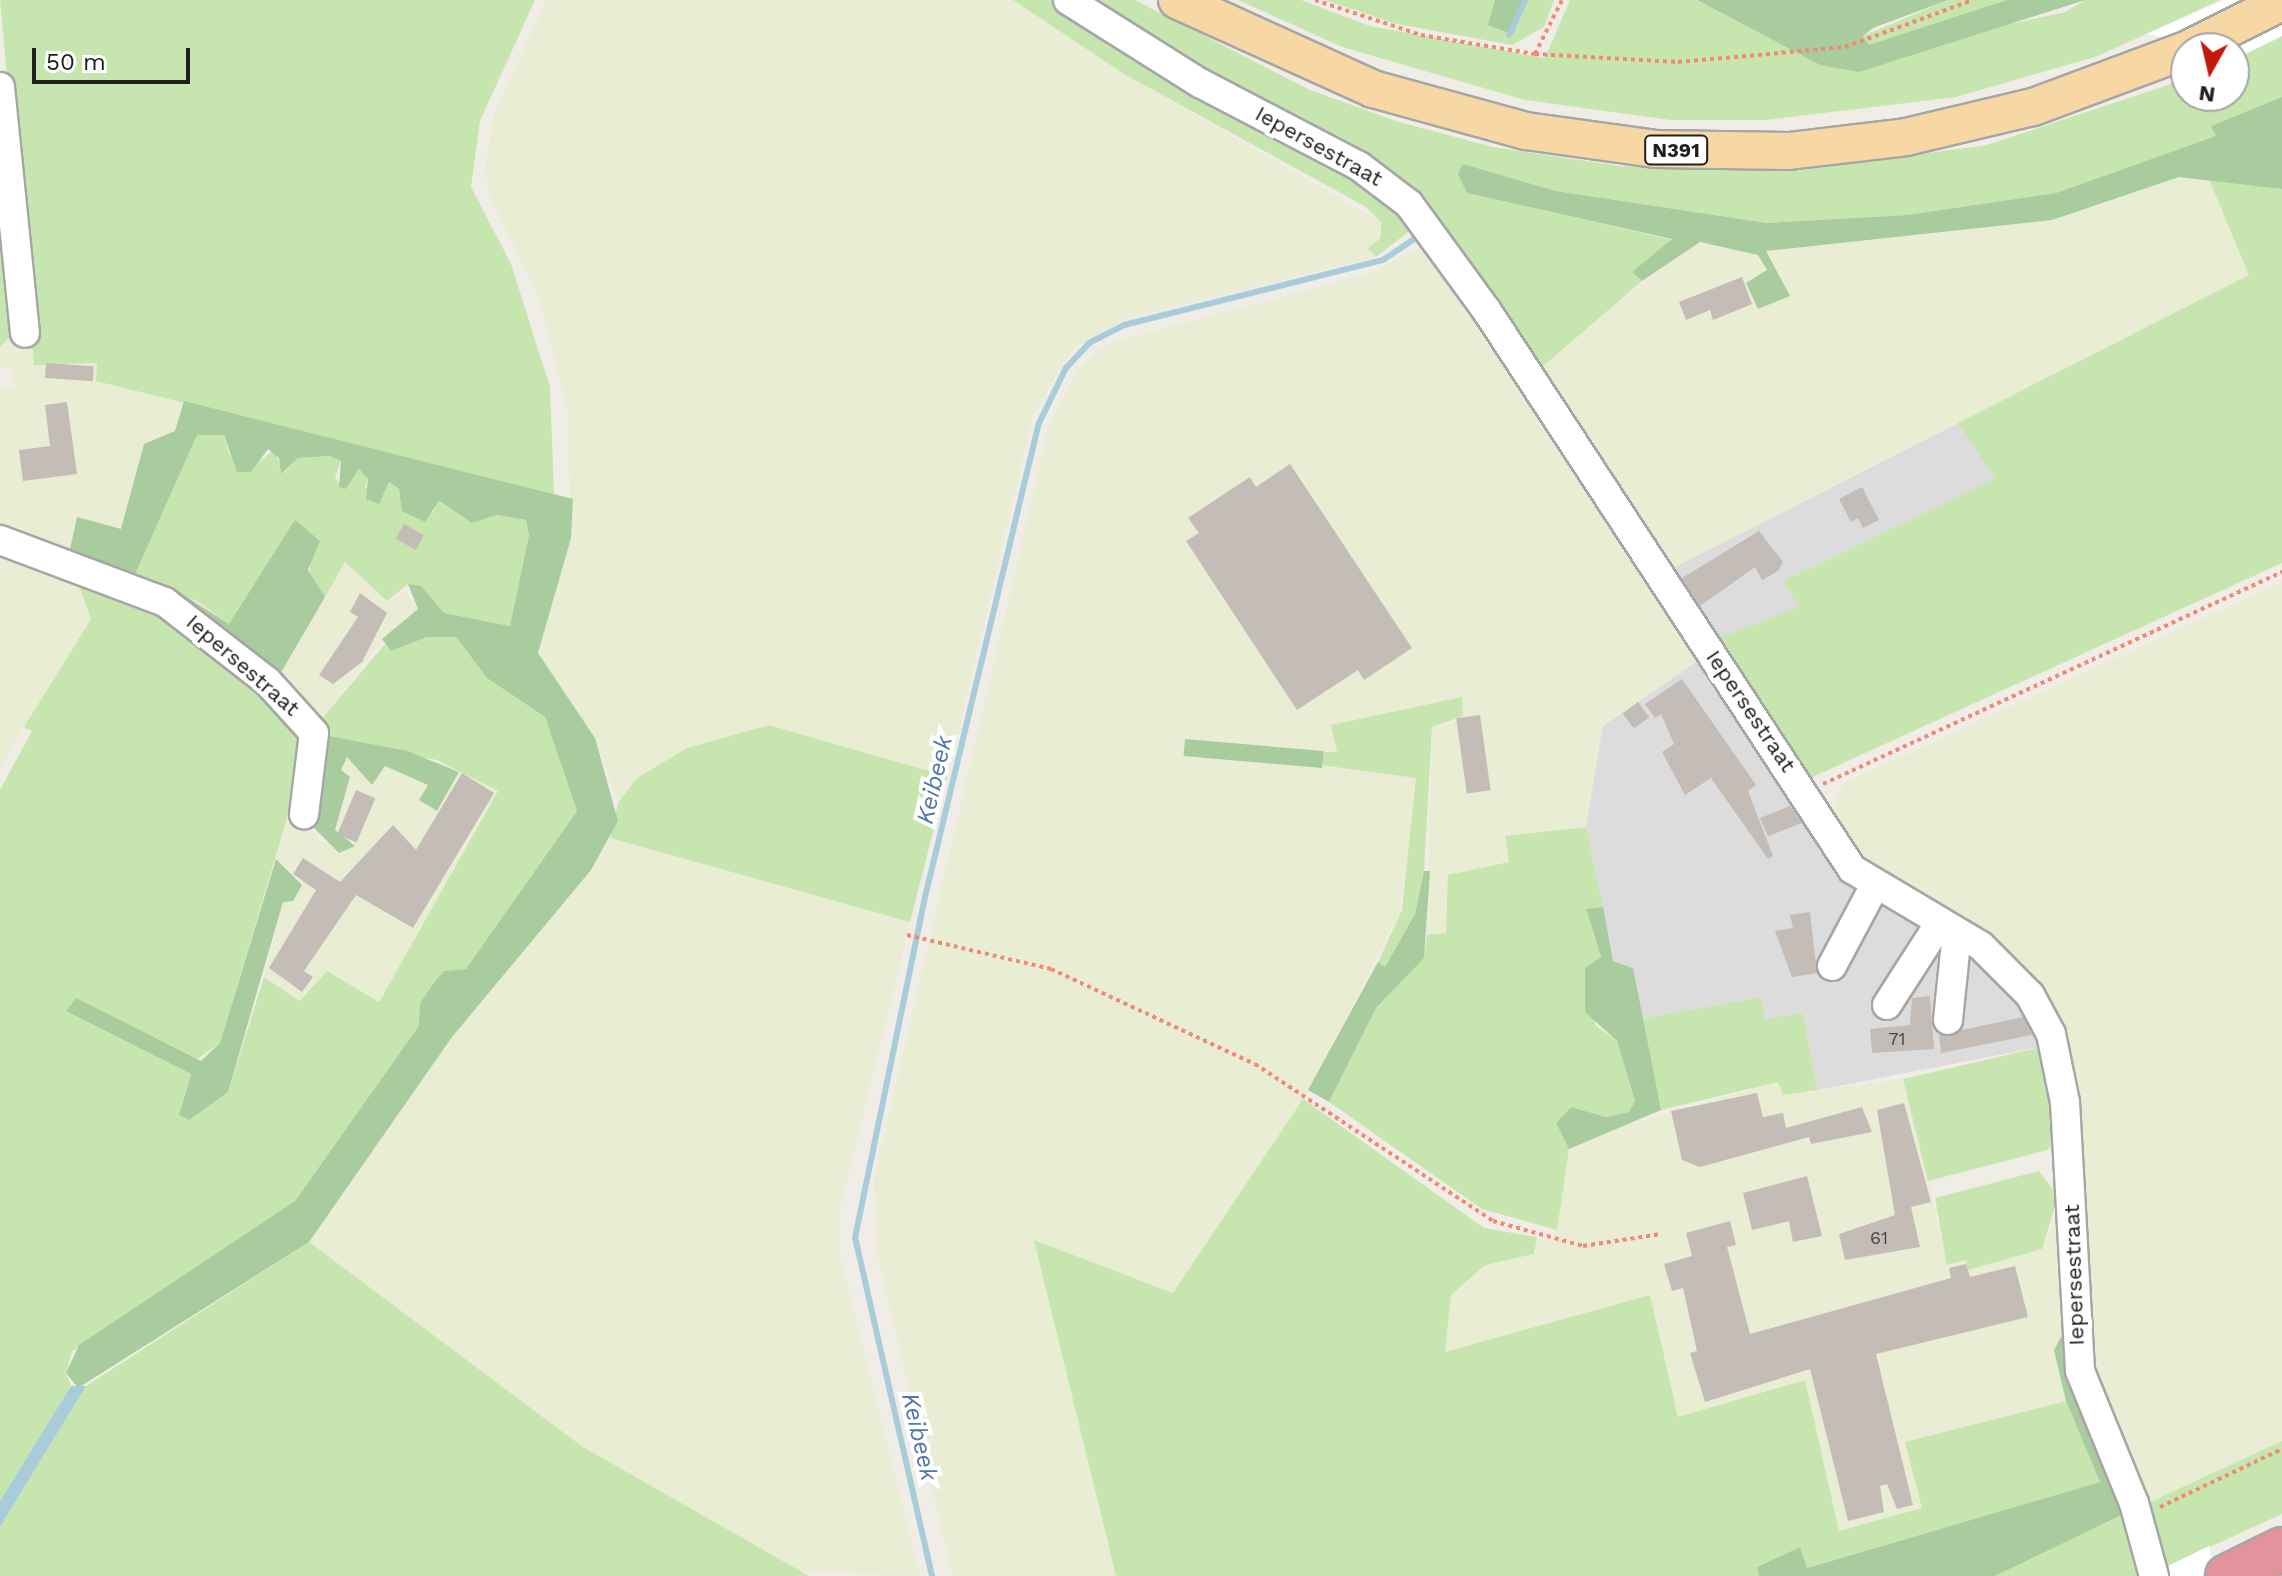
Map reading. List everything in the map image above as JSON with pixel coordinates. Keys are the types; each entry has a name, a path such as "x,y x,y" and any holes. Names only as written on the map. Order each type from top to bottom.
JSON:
{"highway":[{"path":"2227,1576 2282,1549"}],"main road":[{"name":"N391","path":"1177,0 1373,89 1526,131 1655,149 1789,151 1906,137 2033,107 2170,55"},
{"name":"N391","path":"2222,32 2282,2"}],"street":[{"name":"Iepersestraat","path":"1068,0 1200,83 1359,166 1409,204 1806,791 1835,847 1874,887 1948,929 2017,976 2051,1034 2071,1152 2075,1346 2134,1503 2154,1576"},
{"path":"0,87 25,333"},
{"name":"Iepersestraat","path":"0,540 165,602 267,681 314,733 304,814"},
{"path":"1832,966 1874,887"},
{"path":"1887,1005 1948,929"},
{"path":"1948,929 1948,1020"}],"path":[{"path":"1315,0 1421,35 1535,54 1678,62 1845,47 1973,0"},
{"path":"1535,54 1562,0"},
{"path":"1806,791 2282,572"},
{"path":"907,935 1051,969 1255,1064 1493,1221 1583,1246 1661,1234"},
{"path":"2134,1503 2161,1506 2282,1449"}],"shaded area":[{"path":"1958,423 1996,479 1783,581 1800,607 1715,639 1667,571"},
{"path":"1706,655 1805,800 2024,998 2046,1046 1817,1090 1803,1014 1765,1019 1760,997 1639,1019 1633,968 1613,961 1586,827 1588,785 1603,726"}],"green space":[{"path":"0,0 535,0 480,121 471,187 511,264 550,387 554,494 96,381 97,363 34,365"},
{"path":"547,0 1013,0 1124,74 1381,222 1381,238 1369,248 1376,257 1130,317 1072,349 1033,416 949,770 925,770 769,725 637,778 618,803 595,738 543,667 538,645 571,538 568,411 539,296 490,196 485,169 495,111"},
{"path":"1013,0 1052,0 1345,167 1409,218 1408,232 1376,257 1368,248 1381,238 1381,222 1366,207 1124,74"},
{"path":"1080,0 1135,0 1310,90 1399,122 1493,147 1620,166 1796,171 1987,145 2170,84 2170,112 2246,112 2212,126 2217,136 2056,193 1907,215 1767,223 1556,191 1463,164 1468,193 1673,240 1632,272 1642,281 1542,367 1426,201 1393,175"},
{"path":"1238,0 1301,0 1370,26 1545,58 1570,0 1697,0 1820,65 2065,12 2085,0 2220,0 2098,56 1956,97 1766,120 1671,120 1525,100 1342,47"},
{"path":"1325,0 1495,0 1489,25 1512,35 1527,0 1554,0 1544,27 1512,45 1397,24"},
{"path":"1495,0 1527,0 1513,35 1488,25"},
{"path":"1697,0 1948,0 1873,28 1863,36 1869,45 2007,0 2085,0 1859,72 1820,65"},
{"path":"1948,0 2007,0 1882,42 1869,45 1863,36"},
{"path":"2282,36 2282,97 2250,110 2250,52"},
{"path":"2282,97 2282,189 2179,177 2052,220 1766,251 1790,296 1758,309 1746,283 1767,270 1758,255 1700,242 1642,281 1632,272 1672,239 1467,193 1458,174 1463,164 1556,191 1767,223 1907,215 2056,193 2216,136 2211,126"},
{"path":"0,150 18,329 0,347"},
{"path":"2179,177 2208,177 2250,275 1667,571 1533,364 1700,242 1758,255 1768,270 1746,283 1758,309 1789,296 1766,251 2052,220"},
{"path":"2208,177 2282,189 2282,563 1806,780 1715,639 1799,607 1783,581 1995,479 1958,423 2249,275"},
{"path":"1425,244 1706,655 1603,726 1586,827 1505,836 1509,862 1446,934 1427,935 1432,727 1454,723 1461,697 1332,725 1338,753 1185,739 1182,752 1417,777 1401,910 1291,1126 1173,1293 1034,1240 1116,1576 953,1576 876,1248 874,1179 1050,422 1081,366 1109,343 1371,273"},
{"path":"18,329 98,363 97,381 184,401 175,431 144,445 121,529 69,554 0,532 0,387 16,391 10,368 0,367 0,347"},
{"path":"184,401 573,499 571,538 538,653 595,738 618,821 591,870 452,1037 309,1242 78,1388 66,1373 79,1345 295,1201 419,1026 420,1003 436,980 444,971 466,969 577,811 545,717 487,678 456,637 427,637 391,651 382,639 418,609 408,584 421,586 444,613 510,626 529,535 526,520 497,515 472,523 439,501 425,522 402,511 399,489 389,482 379,504 366,499 368,479 359,469 346,489 339,487 341,461 330,456 298,458 281,474 279,458 268,449 251,472 237,472 224,435 197,435 133,579 69,554 77,517 121,529 144,444 175,431"},
{"path":"197,435 224,435 229,454 258,463 275,449 282,474 298,458 330,456 341,460 335,478 346,489 359,469 368,478 365,487 384,493 388,482 399,489 403,511 433,513 438,501 472,523 497,515 526,520 529,535 510,626 444,613 408,584 387,601 345,562 325,597 310,581 310,558 229,624 197,601 133,579"},
{"path":"295,520 320,541 308,570 325,597 276,681 162,592 168,585 229,624"},
{"path":"0,545 78,583 91,619 0,767"},
{"path":"345,562 386,601 406,592 418,609 383,639 319,722 276,681"},
{"path":"2282,582 2282,1441 2144,1505 2088,1366 2081,1118 2069,1043 2055,1012 1876,873 1839,836 1830,814 1844,783"},
{"path":"78,583 167,607 303,731 291,805 220,1043 193,1062 76,999 67,1010 191,1074 181,1107 228,1092 264,977 300,1001 327,971 379,1002 498,791 437,760 322,739 319,722 385,644 391,651 427,637 456,637 487,678 545,717 577,811 466,969 444,971 436,980 420,1003 420,1026 295,1201 72,1351 66,1373 71,1386 0,1501 0,790 32,731 24,727 91,619"},
{"path":"1462,697 1463,716 1432,727 1424,871 1415,914 1385,967 1378,962 1402,910 1416,778 1320,765 1323,752 1337,752 1331,725"},
{"path":"769,725 925,770 949,770 910,922 610,838 618,803 637,778 687,748"},
{"path":"303,731 407,751 459,772 437,811 419,800 428,785 385,766 372,785 347,757 341,770 350,777 335,830 355,846 339,853 291,805"},
{"path":"1185,739 1323,751 1322,768 1184,756"},
{"path":"347,756 354,765 385,766 428,785 437,811 462,767 499,791 378,1002 328,971 300,1001 264,977 283,902 301,877 276,859 291,805 320,842 354,841 335,830 350,778 341,771"},
{"path":"1586,827 1603,907 1586,910 1601,958 1595,1025 1617,1041 1635,1101 1629,1112 1606,1117 1571,1107 1556,1123 1569,1149 1557,1230 1482,1209 1329,1102 1376,1008 1424,958 1427,935 1446,933 1448,875 1509,862 1505,836"},
{"path":"610,838 910,922 840,1209 839,1252 920,1576 793,1571 583,1447 309,1242 452,1037"},
{"path":"276,859 302,885 293,901 283,902 228,1092 189,1120 179,1115 191,1074 66,1011 76,998 201,1061 220,1043"},
{"path":"1424,871 1430,871 1424,958 1376,1008 1329,1102 1308,1090 1378,962 1385,967 1415,914"},
{"path":"1603,907 1613,961 1633,968 1661,1110 1569,1149 1556,1123 1571,1107 1606,1117 1629,1112 1635,1101 1617,1041 1585,1012 1585,968 1601,957 1586,909"},
{"path":"1761,997 1765,1019 1803,1013 1817,1090 1783,1095 1778,1082 1661,1110 1639,1019"},
{"path":"2046,1046 2055,1141 2047,1150 1928,1181 1903,1079"},
{"path":"1903,1079 1948,1265 1967,1260 1968,1269 2050,1235 2058,1213 2062,1335 2054,1350 2066,1401 1906,1442 1922,1508 1839,1531 1805,1380 1678,1417 1650,1295 1445,1353 1451,1296 1485,1265 1534,1254 1537,1237 1554,1242 1562,1163 1581,1139 1779,1081 1783,1095"},
{"path":"1303,1099 1484,1228 1537,1237 1534,1254 1485,1265 1451,1295 1445,1352 1650,1295 1678,1417 1805,1380 1839,1531 1922,1508 1905,1442 2066,1401 2100,1482 1806,1568 1800,1547 1757,1567 1759,1576 1116,1576 1034,1240 1173,1293"},
{"path":"2039,1171 2058,1196 2042,1249 1968,1270 1966,1260 1947,1265 1935,1198"},
{"path":"309,1242 583,1447 809,1576 0,1576 0,1527 86,1386"},
{"path":"2062,1335 2128,1512 1995,1576 1759,1576 1757,1567 1800,1547 1807,1568 2100,1482 2066,1401 2054,1350"},
{"path":"2282,1441 2282,1514 2166,1567 2144,1505"},
{"path":"2128,1512 2143,1576 1995,1576"}],"water":[{"path":"71,1386 86,1386 0,1527 0,1501"}],"pier":[{"path":"2224,0 2282,0 2282,36 2250,52 2250,32 2170,32 2170,38 2147,34"},
{"path":"2209,1546 2214,1576 2148,1576 2166,1567"}],"building":[{"path":"1742,277 1752,304 1713,320 1710,310 1686,320 1679,302"},
{"path":"46,363 94,366 93,381 45,378"},
{"path":"67,402 77,474 23,481 19,450 50,446 45,405"},
{"path":"1290,464 1412,648 1364,680 1358,670 1297,710 1186,541 1199,533 1188,518 1250,477 1256,487"},
{"path":"1862,487 1879,520 1863,528 1858,518 1851,522 1839,499"},
{"path":"404,524 424,535 416,550 396,539"},
{"path":"1759,531 1783,562 1778,571 1762,580 1755,567 1700,606 1682,578"},
{"path":"360,593 387,613 362,662 333,684 319,675 358,617 350,612"},
{"path":"1682,679 1756,785 1748,791 1773,856 1768,859 1711,778 1685,795 1662,752 1674,744 1661,714 1655,718 1645,704"},
{"path":"1638,702 1649,717 1634,729 1623,713"},
{"path":"1480,715 1491,790 1467,794 1456,718"},
{"path":"462,773 494,793 413,928 356,895 304,971 313,977 302,992 269,968 316,890 293,874 303,858 340,882 393,825 416,850"},
{"path":"356,790 375,798 357,842 337,834"},
{"path":"1790,806 1802,823 1768,836 1760,818"},
{"path":"1810,912 1817,973 1792,977 1775,931 1793,928 1790,915"},
{"path":"1930,996 1934,1049 1872,1053 1870,1029 1910,1025 1912,998"},
{"path":"2023,1017 2032,1035 1941,1053 1939,1035"},
{"path":"1757,1093 1763,1117 1783,1113 1786,1128 1862,1107 1872,1132 1811,1144 1809,1137 1700,1167 1682,1160 1671,1111"},
{"path":"1904,1103 1931,1202 1911,1207 1920,1247 1845,1260 1839,1234 1895,1215 1877,1110"},
{"path":"1807,1176 1822,1236 1793,1242 1789,1221 1752,1230 1743,1193"},
{"path":"1730,1221 1736,1245 1727,1247 1750,1334 1951,1278 1949,1268 1966,1264 1970,1277 2015,1266 2028,1317 1876,1354 1913,1505 1897,1509 1887,1484 1880,1486 1884,1512 1848,1521 1810,1369 1705,1402 1690,1353 1697,1351 1683,1288 1672,1291 1664,1264 1692,1256 1686,1233"}],"waterway":[{"name":"Keibeek","path":"1509,35 1525,0"},
{"name":"Keibeek","path":"932,1576 855,1238 926,893 1039,423 1066,368 1089,343 1124,325 1383,260 1414,239"}]}
